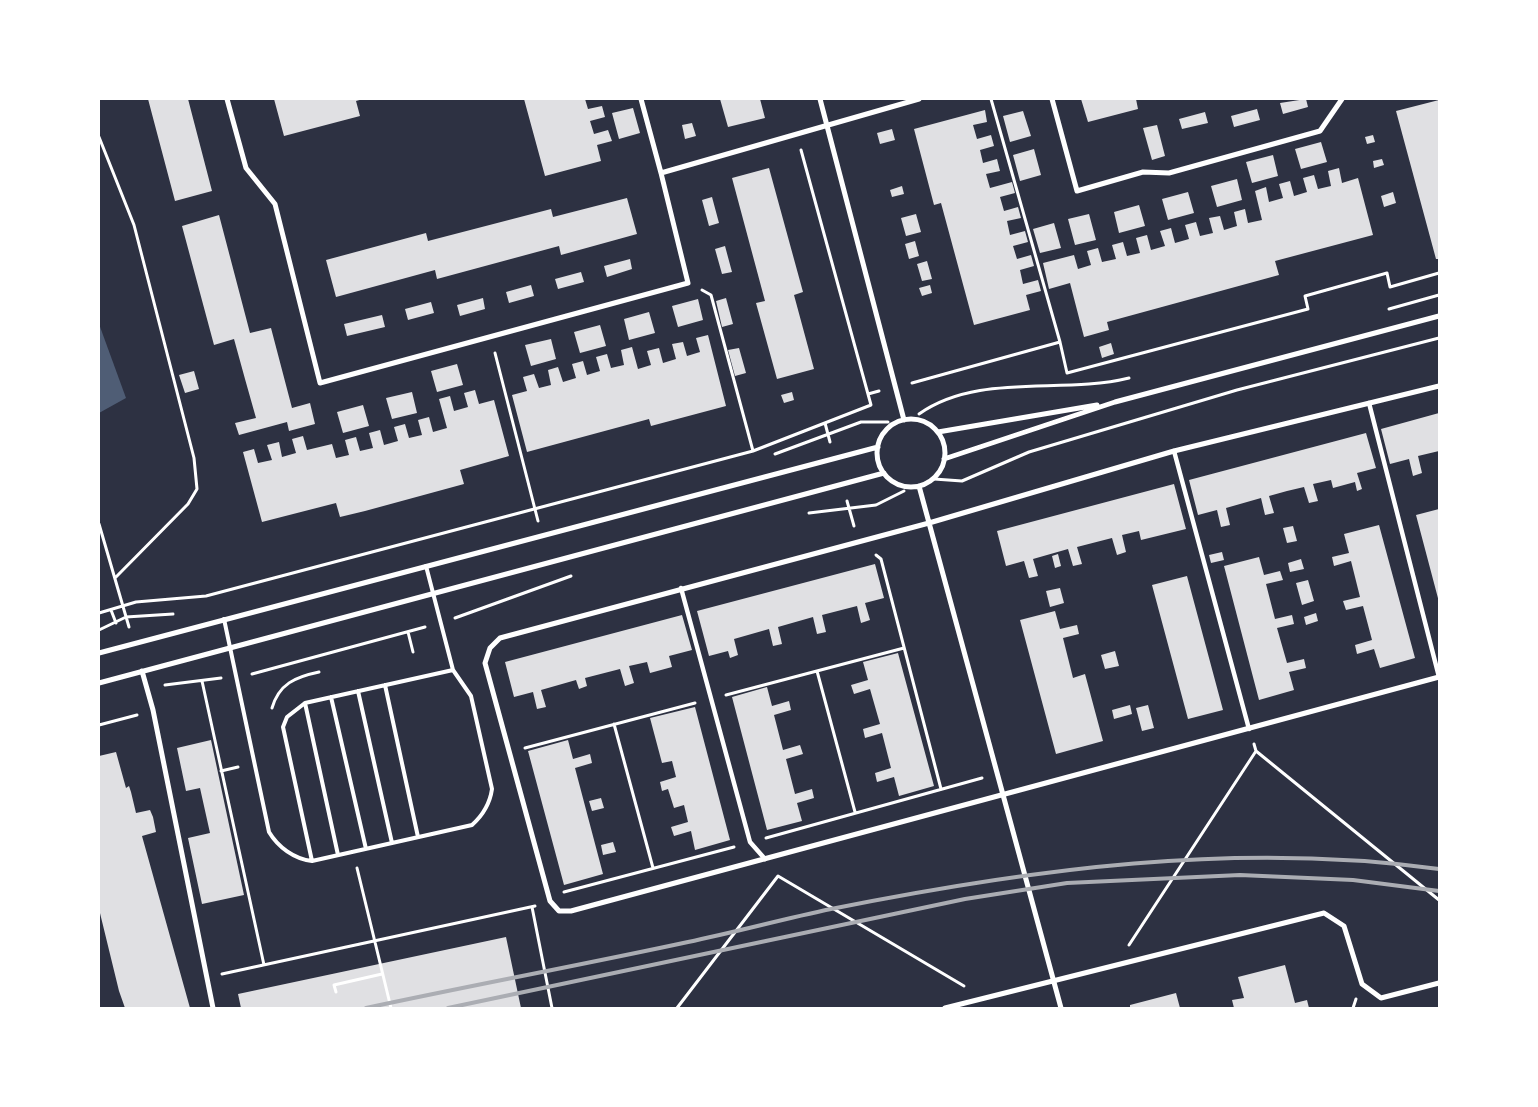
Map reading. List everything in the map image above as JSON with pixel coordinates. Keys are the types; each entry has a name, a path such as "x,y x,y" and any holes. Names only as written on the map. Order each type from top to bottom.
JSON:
{"street":[{"path":"227,99 246,168 275,204 320,383 688,283 662,173 641,99"},
{"path":"820,99 904,420"},
{"path":"662,173 826,124 919,99"},
{"path":"1052,99 1077,191 1143,172 1169,173 1320,131 1342,99"},
{"path":"944,459 1115,402 1439,316"},
{"path":"1368,403 1439,677 571,911 559,911 549,899 486,663 490,648 500,638 929,523 1174,451 1368,403 1439,386"},
{"path":"938,432 1115,402"},
{"path":"912,419 921,421 938,432 942,440 944,459 942,466 933,479 919,486 911,487 896,483 884,473 879,465 878,447 885,432 891,426 904,420 912,419"},
{"path":"99,653 878,447"},
{"path":"1174,451 1250,729"},
{"path":"99,682 884,473"},
{"path":"919,486 1061,1008"},
{"path":"682,588 750,842 765,859"},
{"path":"142,671 153,710 213,1008"},
{"path":"945,1008 1324,912 1344,926 1362,984 1381,998 1439,983"}],"lane":[{"path":"224,619 269,832 275,842 299,860 312,861 472,825 480,818 491,797 492,789 471,696 453,670 426,566"},
{"path":"312,861 283,727 288,717 305,703 453,670"},
{"path":"385,685 418,837"},
{"path":"358,691 392,843"},
{"path":"331,697 366,849"},
{"path":"305,703 338,855"}],"path":[{"path":"990,99 1060,342 1067,373 1308,309 1305,296 1387,273 1390,287 1439,273"},
{"path":"99,613 136,602 206,596 753,451 872,405 797,133"},
{"path":"99,137 134,225 194,458 197,489 188,504 116,577"},
{"path":"688,283 711,295 753,451"},
{"path":"1382,311 1439,296"},
{"path":"491,337 538,522"},
{"path":"933,479 962,481 1038,450 1237,390 1439,338"},
{"path":"868,394 1060,342"},
{"path":"912,419 936,402 967,392 1130,378"},
{"path":"825,423 835,459"},
{"path":"842,485 858,541 881,559 942,789"},
{"path":"801,514 876,505 911,487"},
{"path":"99,524 116,577 126,617 99,630"},
{"path":"147,687 236,676 408,632 441,623 577,574"},
{"path":"111,610 116,622"},
{"path":"408,632 413,652"},
{"path":"816,671 855,812"},
{"path":"202,681 264,965"},
{"path":"99,725 153,710"},
{"path":"614,724 653,868"},
{"path":"1250,729 1256,751 1439,900"},
{"path":"1117,963 1256,751"},
{"path":"206,978 532,907 549,899 653,868 997,774"},
{"path":"354,851 373,941 391,1008"},
{"path":"677,1008 778,876 985,998"},
{"path":"532,907 552,1008"},
{"path":"336,992 334,985 382,974"}],"water":[{"path":"99,324 126,398 99,413"}],"building":[{"path":"148,99 188,99 212,191 175,201"},
{"path":"274,99 363,99 356,101 360,116 284,136"},
{"path":"524,99 585,99 588,109 602,106 605,117 590,121 594,134 608,130 612,141 597,145 601,161 545,176"},
{"path":"720,99 760,99 765,118 728,127"},
{"path":"1081,99 1136,99 1138,109 1088,122"},
{"path":"1306,99 1308,107 1283,114 1280,103"},
{"path":"1439,100 1439,259 1436,259 1396,111"},
{"path":"633,108 640,133 619,139 612,113"},
{"path":"1257,109 1260,120 1234,127 1231,116"},
{"path":"985,110 987,122 973,125 977,139 991,135 994,146 980,150 983,163 997,159 1000,171 986,174 990,188 1012,182 1015,193 1000,197 1004,211 1018,207 1021,218 1007,221 1010,235 1025,231 1028,242 1013,246 1017,259 1031,255 1034,266 1020,270 1023,284 1038,280 1041,291 1026,295 1030,310 974,325 941,203 934,205 914,129"},
{"path":"1023,111 1031,136 1010,142 1003,116"},
{"path":"1205,112 1208,123 1182,129 1179,119"},
{"path":"692,123 696,136 685,139 682,125"},
{"path":"1157,125 1165,156 1152,160 1143,128"},
{"path":"892,129 895,140 880,144 877,133"},
{"path":"1373,135 1375,142 1367,144 1365,137"},
{"path":"1321,142 1327,162 1301,169 1295,149"},
{"path":"1034,149 1041,175 1020,181 1013,155"},
{"path":"1273,155 1278,176 1252,183 1246,162"},
{"path":"1382,159 1384,165 1374,168 1373,161"},
{"path":"769,168 803,292 794,295 814,369 777,379 756,303 765,301 732,178"},
{"path":"1339,168 1342,183 1358,178 1373,235 1275,261 1279,275 1107,322 1109,330 1084,337 1070,283 1049,289 1043,263 1074,255 1078,269 1091,265 1087,251 1098,248 1102,262 1116,259 1112,245 1123,242 1127,256 1140,253 1136,238 1147,235 1151,250 1165,246 1160,231 1171,228 1175,243 1189,239 1185,225 1196,222 1200,236 1213,233 1209,218 1220,216 1224,230 1237,226 1234,212 1245,209 1248,223 1262,220 1255,191 1266,187 1269,202 1283,198 1279,184 1290,181 1294,196 1307,192 1303,178 1314,175 1318,189 1331,186 1328,171"},
{"path":"1237,179 1242,200 1217,207 1211,186"},
{"path":"902,186 904,194 892,197 890,190"},
{"path":"1188,192 1194,213 1168,220 1162,199"},
{"path":"1393,192 1396,203 1384,207 1381,196"},
{"path":"712,197 719,223 709,226 702,200"},
{"path":"627,198 637,234 561,255 559,246 437,279 435,270 336,297 326,260 426,233 428,241 551,209 553,217"},
{"path":"1139,205 1145,226 1119,233 1114,212"},
{"path":"916,214 921,232 906,236 901,218"},
{"path":"1089,214 1096,240 1075,245 1068,219"},
{"path":"219,215 250,333 271,328 292,408 310,403 315,424 289,431 287,422 239,435 235,423 256,418 234,339 214,345 182,226"},
{"path":"1054,223 1061,248 1040,253 1033,229"},
{"path":"915,241 919,256 909,259 905,244"},
{"path":"725,246 732,272 722,274 715,249"},
{"path":"630,259 632,269 607,277 604,266"},
{"path":"927,261 932,279 922,281 917,264"},
{"path":"581,272 584,282 558,289 555,279"},
{"path":"531,285 534,296 509,303 506,292"},
{"path":"930,285 932,293 922,296 919,288"},
{"path":"483,298 485,309 460,316 457,305"},
{"path":"726,298 733,324 722,327 716,301"},
{"path":"698,299 703,320 678,327 672,306"},
{"path":"431,302 434,313 408,320 405,309"},
{"path":"649,312 655,333 629,340 624,319"},
{"path":"382,315 385,327 347,336 344,324"},
{"path":"600,325 606,346 580,353 574,332"},
{"path":"708,335 726,406 651,426 649,419 527,452 512,395 527,391 523,377 534,374 539,388 551,385 548,370 558,367 563,382 576,378 572,364 583,361 587,375 600,371 596,357 607,354 611,368 624,365 621,350 632,347 638,369 651,365 647,351 659,348 663,363 676,359 672,344 683,342 687,356 700,352 696,338"},
{"path":"551,339 556,359 531,366 525,345"},
{"path":"1111,343 1114,354 1102,358 1099,347"},
{"path":"739,348 746,373 735,376 728,350"},
{"path":"457,364 463,385 437,392 431,371"},
{"path":"194,371 199,389 185,393 179,375"},
{"path":"475,390 479,404 494,400 509,456 460,470 464,484 340,517 336,503 262,522 243,452 254,449 258,463 272,460 267,445 279,442 282,457 296,453 292,439 303,436 307,450 332,444 336,458 349,455 345,440 356,437 360,451 373,448 369,433 380,430 384,445 398,441 394,427 405,424 409,438 422,435 418,420 429,417 433,432 447,428 439,399 450,396 454,411 468,407 464,393"},
{"path":"412,392 417,413 392,419 386,398"},
{"path":"792,392 794,400 784,403 781,395"},
{"path":"363,405 369,426 343,433 337,412"},
{"path":"1439,413 1439,451 1418,456 1422,473 1413,476 1409,459 1390,464 1381,429"},
{"path":"1366,433 1376,468 1357,473 1362,489 1357,491 1355,482 1333,488 1331,480 1313,484 1318,501 1309,503 1304,487 1287,491 1269,496 1274,513 1265,515 1261,498 1226,508 1230,525 1221,527 1217,510 1198,515 1189,480"},
{"path":"1174,484 1186,529 1141,540 1139,531 1122,535 1126,552 1117,555 1112,538 1077,547 1082,564 1073,566 1068,549 1033,559 1038,576 1029,578 1024,561 1006,566 997,531"},
{"path":"1439,509 1439,602 1416,515"},
{"path":"1379,525 1415,658 1380,668 1374,649 1357,654 1355,645 1372,640 1363,606 1346,610 1343,601 1360,597 1351,561 1334,566 1332,557 1349,553 1344,534"},
{"path":"1293,526 1297,541 1287,543 1283,528"},
{"path":"1222,552 1224,560 1211,563 1209,555"},
{"path":"1058,554 1061,566 1055,568 1052,556"},
{"path":"1259,557 1264,575 1280,571 1283,580 1266,584 1275,619 1292,615 1294,624 1277,628 1287,663 1304,659 1306,668 1289,672 1294,690 1259,700 1224,566"},
{"path":"1301,559 1304,569 1290,572 1288,563"},
{"path":"875,564 884,598 865,603 870,620 861,623 857,606 822,615 826,632 817,634 813,617 778,627 782,644 773,646 769,629 734,639 738,655 730,658 728,651 709,656 697,611"},
{"path":"1187,576 1223,710 1188,719 1152,585"},
{"path":"1308,580 1314,601 1302,605 1296,583"},
{"path":"1060,588 1064,603 1050,607 1046,591"},
{"path":"1055,611 1060,629 1077,625 1079,634 1063,638 1073,678 1085,674 1103,741 1056,754 1020,620"},
{"path":"1316,613 1318,621 1306,625 1304,617"},
{"path":"682,615 692,650 669,656 672,667 650,673 647,662 629,666 634,683 625,686 620,669 585,678 587,686 579,689 576,680 541,690 546,707 537,709 533,692 514,697 505,662"},
{"path":"1115,651 1119,666 1105,669 1101,655"},
{"path":"898,653 934,786 899,796 894,777 877,782 875,773 891,768 882,733 865,738 863,729 880,724 870,689 854,694 851,685 868,680 863,662"},
{"path":"767,687 772,706 789,701 791,710 774,715 783,750 800,745 803,754 786,759 795,794 812,789 814,798 797,803 802,821 767,830 732,697"},
{"path":"1130,705 1132,714 1114,719 1112,710"},
{"path":"1148,705 1154,728 1142,731 1136,708"},
{"path":"695,707 730,840 695,850 691,831 674,836 671,827 688,822 684,805 674,808 668,789 662,791 660,782 676,777 672,761 662,763 650,718"},
{"path":"211,740 244,895 202,904 188,838 210,833 200,788 186,791 177,748"},
{"path":"568,740 573,759 590,754 592,763 575,768 603,874 564,885 528,751"},
{"path":"116,752 126,788 129,786 131,792 136,813 150,810 153,817 156,832 142,836 190,1008 125,1008 119,991 99,909 99,756"},
{"path":"601,798 604,808 592,811 589,801"},
{"path":"613,842 616,852 603,855 601,845"},
{"path":"506,937 521,1008 241,1008 238,994"},
{"path":"1285,965 1295,1003 1307,1000 1309,1008 1234,1008 1232,1000 1244,998 1238,977"},
{"path":"1176,993 1180,1008 1130,1008 1130,1005"}],"railway":[{"path":"366,1008 688,942 831,909 982,882 1058,871 1210,859 1286,858 1363,861 1439,869"},
{"path":"448,1008 965,899 1067,883 1240,875 1353,880 1439,891"}]}
